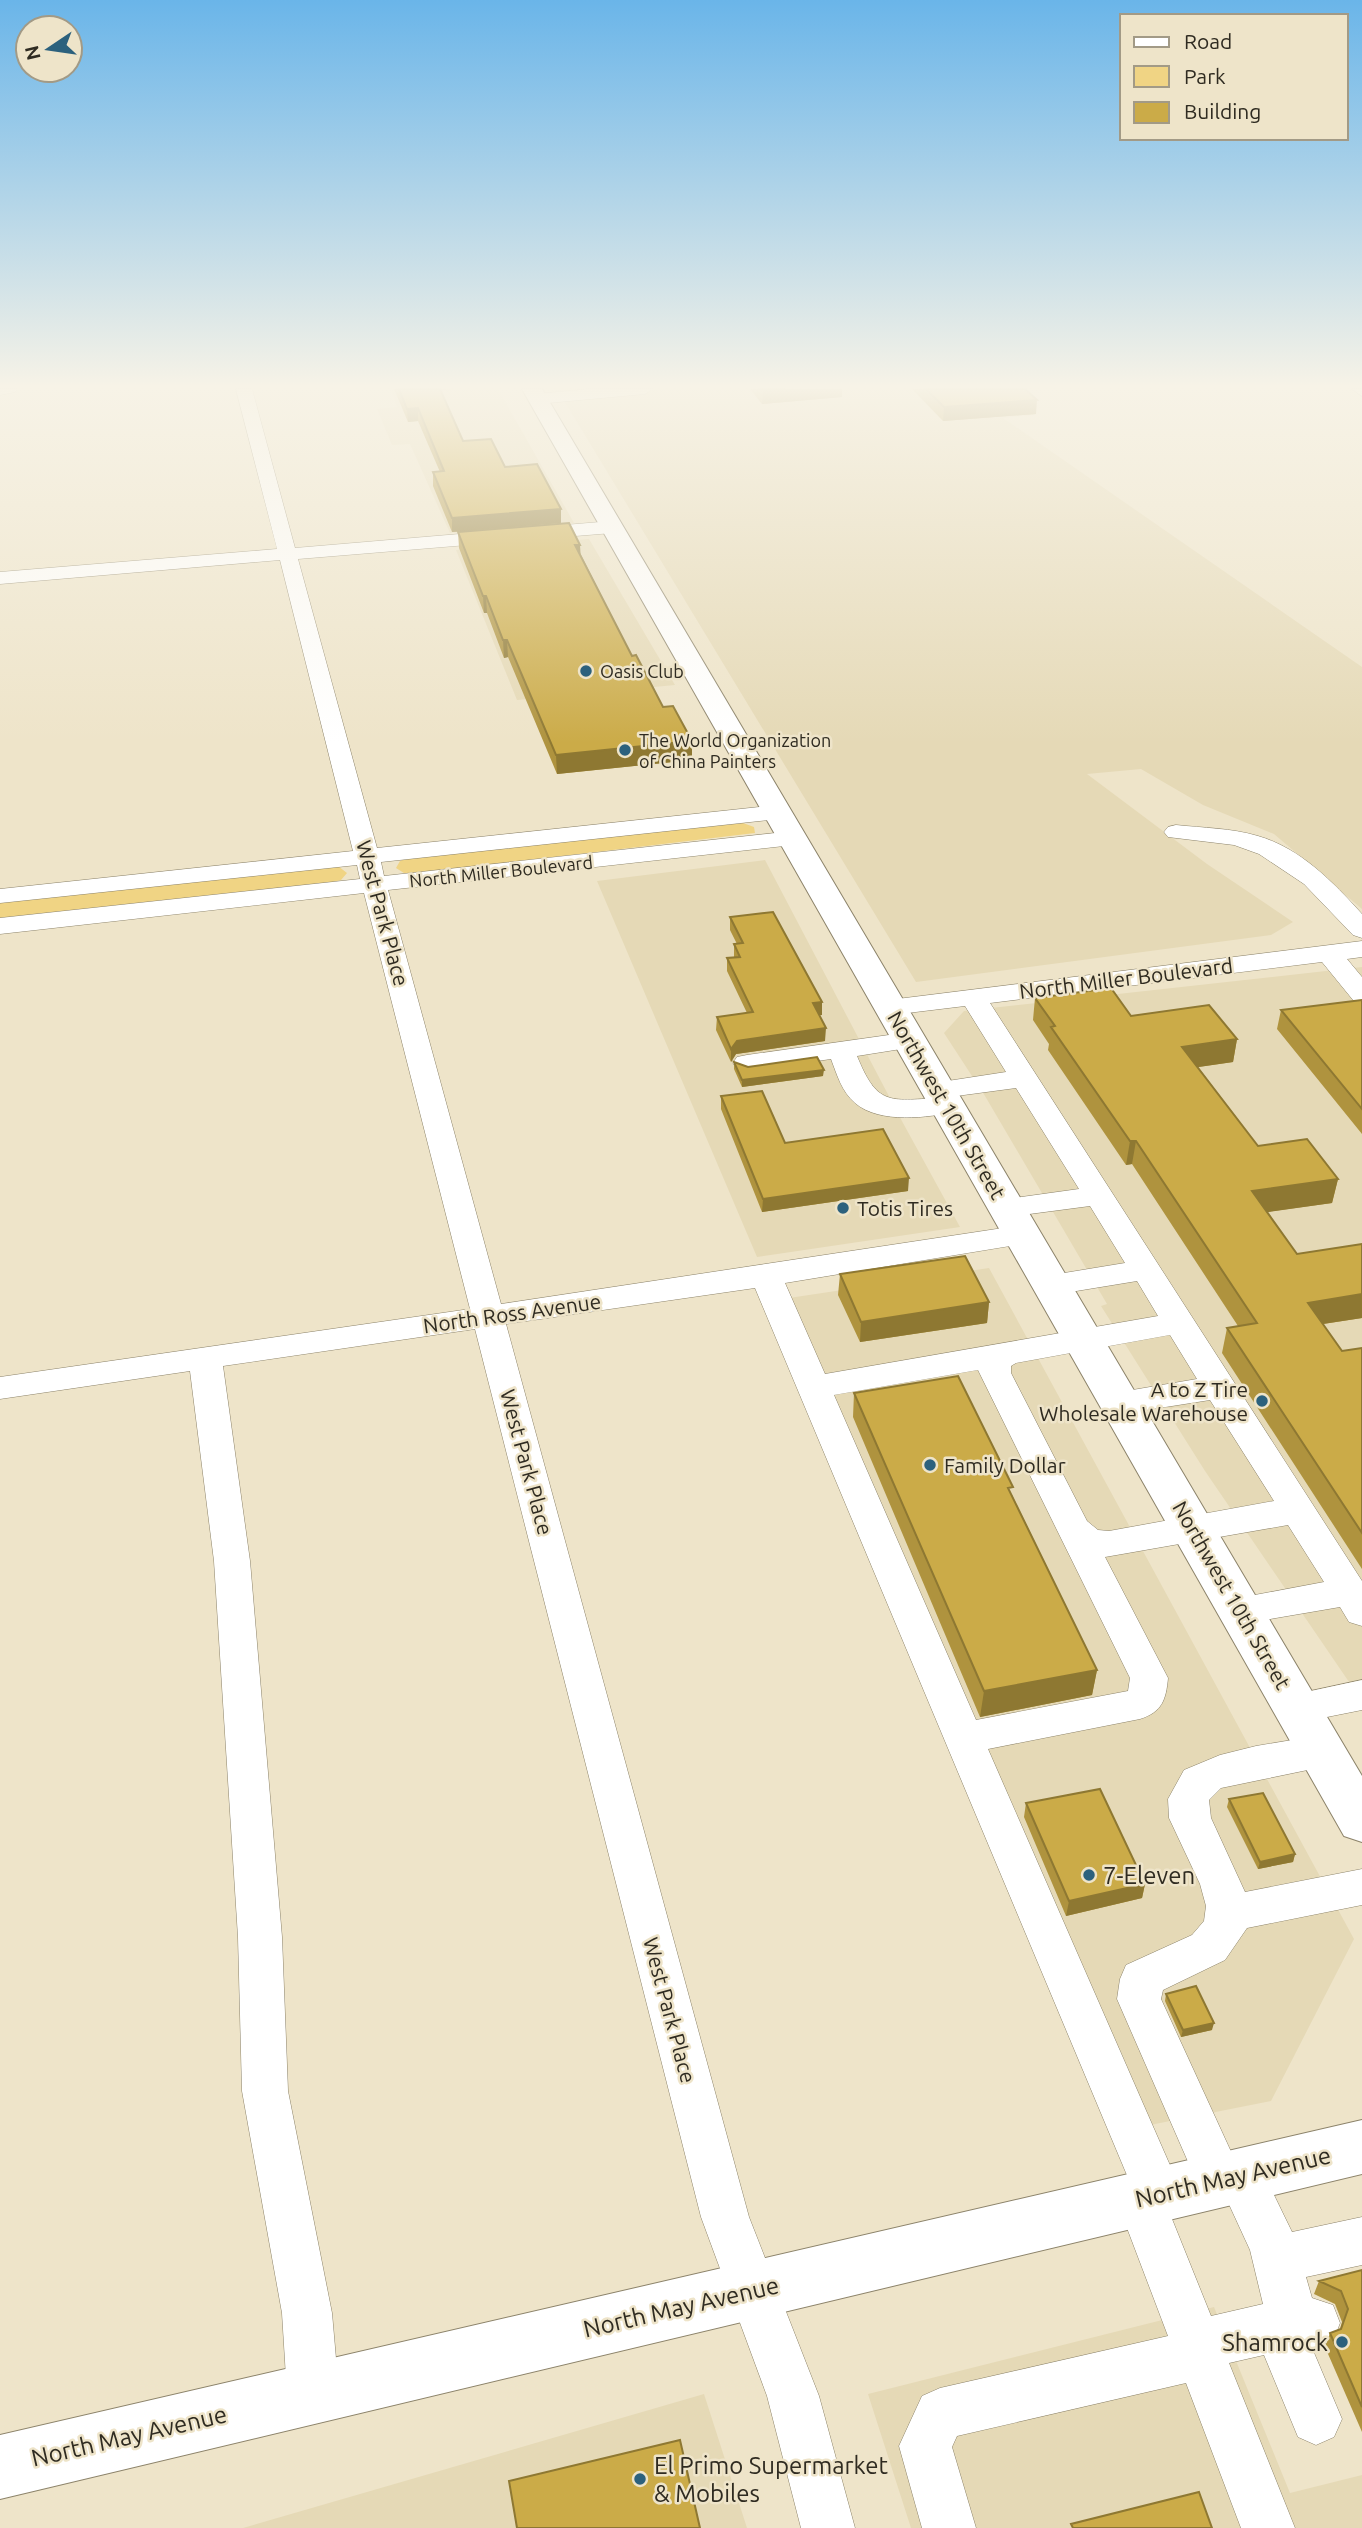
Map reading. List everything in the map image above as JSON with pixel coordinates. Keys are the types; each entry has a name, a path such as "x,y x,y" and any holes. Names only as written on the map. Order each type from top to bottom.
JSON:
{"main road":[{"name":"Northwest 10th Street","path":"600,507 1362,1821"},
{"name":"North May Avenue","path":"0,2467 1362,2147"}],"street":[{"name":"West Park Place","path":"275,507 725,2217 793,2396 828,2528"},
{"path":"0,578 612,527"},
{"name":"North Miller Boulevard","path":"0,926 778,812"},
{"path":"1176,832 1251,842 1285,858 1315,882 1362,930"},
{"name":"North Miller Boulevard","path":"0,895 793,838"},
{"name":"North Miller Boulevard","path":"891,1007 1362,949"},
{"path":"1328,953 1362,994"},
{"path":"973,997 1355,1602 1241,1610"},
{"path":"747,1063 910,1040"},
{"path":"841,1050 860,1093 902,1110 943,1097 1025,1079"},
{"name":"North Ross Avenue","path":"0,1388 766,1276 1015,1222 1099,1196"},
{"path":"1052,1284 1146,1270"},
{"path":"766,1276 963,1738 1149,2197 1198,2349 1268,2528"},
{"path":"813,1387 1179,1323"},
{"path":"963,1738 1140,1703 1147,1696 1149,1678 994,1373 995,1362 1006,1354"},
{"path":"205,1356 232,1561 260,1937 265,2091 307,2313 313,2393"},
{"path":"1121,1402 1220,1387"},
{"path":"1073,1530 1089,1543 1109,1544 1298,1510"},
{"path":"1297,1708 1362,1695"},
{"path":"1316,2419 1274,2246 1230,2178 1139,1999 1142,1979 1160,1968 1210,1947 1227,1924 1230,1913 1226,1896 1189,1814 1189,1796 1198,1782 1214,1773 1322,1751"},
{"path":"1230,1913 1362,1887"},
{"path":"1277,2259 1362,2241"},
{"path":"949,2528 925,2446 940,2414 1295,2324"}],"shaded area":[{"path":"438,507 565,507 574,523 450,533"},
{"path":"628,507 1131,507 1362,667 1362,909 1274,834 1203,805 1141,769 1087,774 1207,864 1293,922 1271,935 916,982"},
{"path":"589,539 675,685 517,700 456,550"},
{"path":"765,860 960,1227 757,1257 597,881"},
{"path":"1362,967 1362,1701 1205,1471 1101,1306 1107,1304 985,1096 944,1033 964,1011"},
{"path":"989,1268 1354,1939 1271,2101 1150,2125 789,1298"},
{"path":"1214,2307 1290,2493 1362,2475 1362,2528 911,2528 868,2394"},
{"path":"704,2394 747,2528 243,2528"}],"green space":[{"path":"743,823 754,827 755,833 411,874 396,868 400,861 407,858"},
{"path":"338,866 347,873 341,880 333,882 0,918 0,902"}],"building":[{"path":"447,507 561,509 452,518"},
{"path":"569,523 580,545 575,545 632,656 636,655 663,707 673,706 692,741 556,755 507,640 503,640 486,596 483,596 458,532"},
{"path":"773,912 822,1002 813,1003 826,1028 737,1041 731,1049 717,1017 753,1012 727,958 740,957 734,944 743,943 730,917"},
{"path":"1111,988 1131,1016 1209,1005 1237,1039 1182,1047 1258,1146 1307,1139 1338,1179 1252,1191 1297,1254 1362,1244 1362,1294 1308,1303 1342,1351 1362,1348 1362,1533 1227,1328 1257,1323 1136,1141 1130,1141 1051,1027 1055,1026 1035,998"},
{"path":"1362,1000 1362,1109 1281,1010"},
{"path":"817,1057 824,1070 742,1080 734,1062 748,1067"},
{"path":"762,1091 785,1143 883,1129 909,1178 763,1199 721,1096"},
{"path":"965,1256 989,1302 861,1322 840,1274"},
{"path":"958,1376 1013,1487 1008,1488 1097,1670 984,1691 854,1393"},
{"name":"7-Eleven","path":"1100,1789 1145,1884 1069,1901 1026,1803"},
{"path":"1263,1793 1295,1854 1260,1862 1229,1799"},
{"path":"1196,1986 1214,2023 1183,2030 1166,1994"},
{"path":"1362,2270 1362,2407 1330,2333 1341,2329 1348,2309 1341,2291 1319,2281"},
{"name":"El Primo Supermarket & Mobiles","path":"680,2440 700,2528 517,2528 509,2481"},
{"path":"1199,2492 1212,2528 1073,2528 1071,2524"}],"place":[{"name":"Oasis Club","path":"586,671"},
{"name":"The World Organization of China Painters","path":"625,750"},
{"name":"Totis Tires","path":"843,1208"},
{"name":"A to Z Tire Wholesale Warehouse","path":"1262,1401"},
{"name":"Family Dollar","path":"930,1465"},
{"name":"7-Eleven","path":"1089,1875"},
{"name":"Shamrock","path":"1342,2342"},
{"name":"El Primo Supermarket & Mobiles","path":"640,2479"}]}
